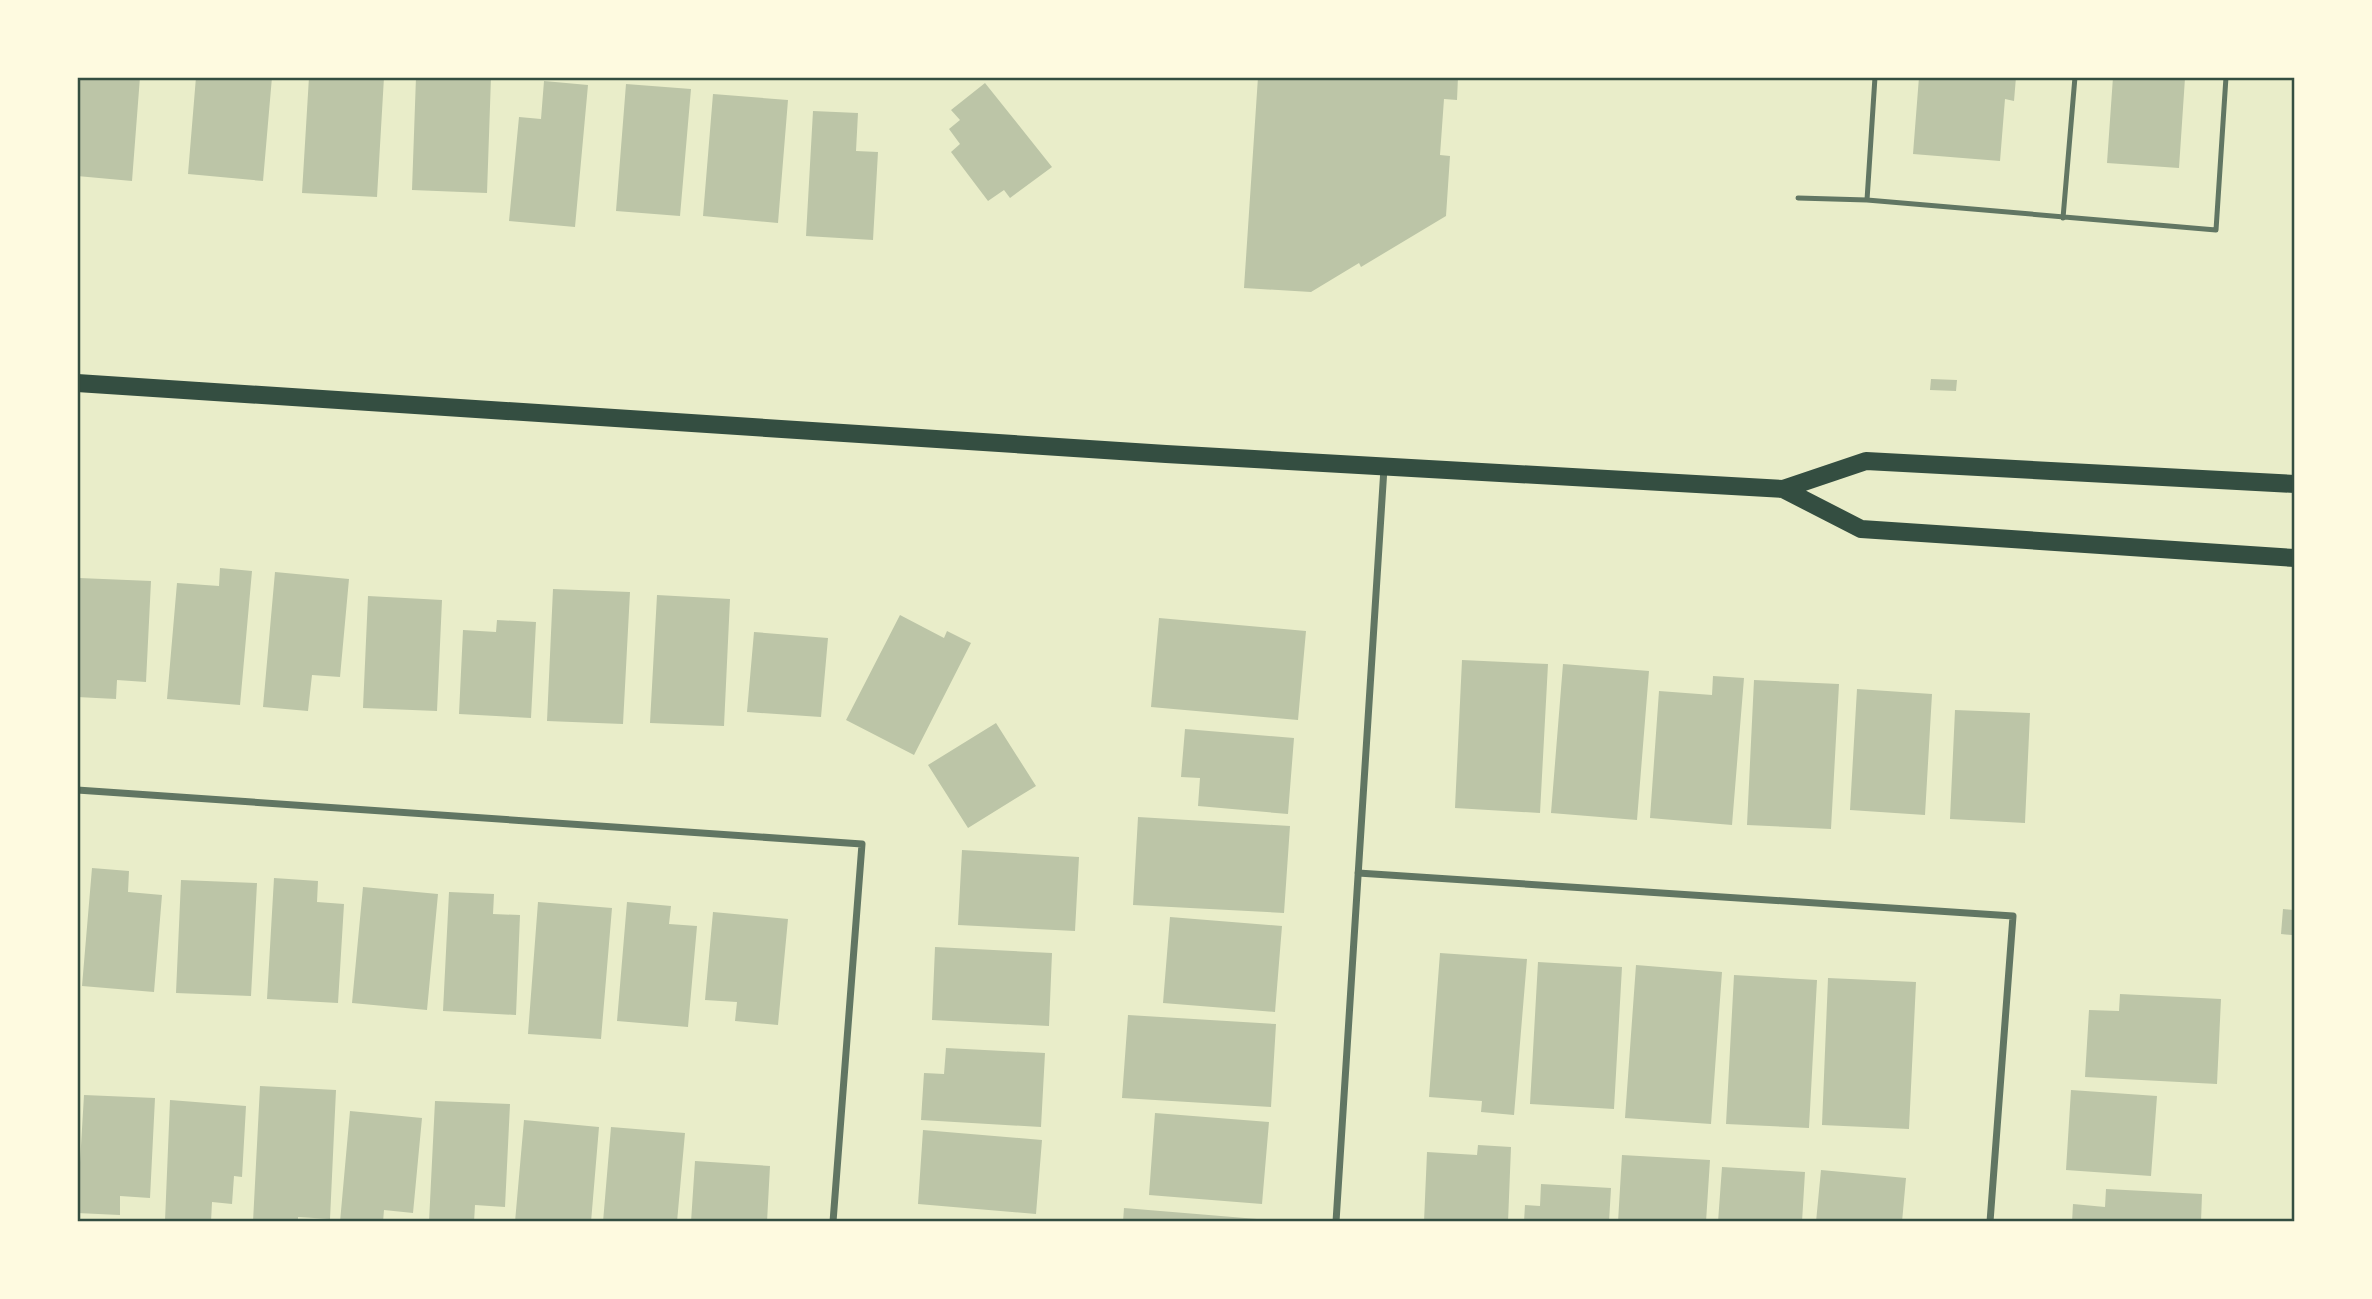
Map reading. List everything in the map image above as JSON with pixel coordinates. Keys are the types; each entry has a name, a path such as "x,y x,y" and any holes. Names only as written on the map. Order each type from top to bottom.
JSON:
{"main road":[{"path":"77,383 1384,467 1783,489 1866,461 2295,484"},
{"path":"1783,489 1861,529 2295,558"}],"street":[{"path":"1336,1222 1384,467"},
{"path":"77,790 862,844 832,1222"},
{"path":"1358,873 2013,916 1990,1222"}],"lane":[{"path":"1867,200 1875,77"},
{"path":"2063,218 2075,77"},
{"path":"1798,198 1867,200 2216,230 2226,77"}],"building":[{"path":"77,77 140,77 132,181 77,176"},
{"path":"196,77 272,77 263,181 188,174"},
{"path":"309,77 384,77 377,197 302,193"},
{"path":"416,77 491,77 487,193 412,190"},
{"path":"1258,77 1458,77 1457,100 1444,99 1440,155 1450,156 1446,216 1361,267 1359,263 1311,292 1244,288"},
{"path":"1919,77 2016,77 2014,101 2005,99 2000,161 1913,154"},
{"path":"2113,77 2185,78 2179,168 2107,163"},
{"path":"544,81 588,85 575,227 509,221 519,117 541,119"},
{"path":"985,83 1052,167 1010,198 1004,190 988,201 951,152 960,144 949,129 960,120 951,110"},
{"path":"626,84 691,89 680,216 616,211"},
{"path":"713,94 788,100 778,223 703,216"},
{"path":"813,111 858,113 856,151 878,152 873,240 806,236"},
{"path":"1931,379 1957,380 1956,391 1930,390"},
{"path":"220,568 252,571 240,705 167,699 177,583 219,586"},
{"path":"275,572 349,579 340,677 312,675 308,711 263,707"},
{"path":"79,578 151,581 146,682 117,680 116,699 77,697"},
{"path":"553,589 630,592 623,724 547,721"},
{"path":"657,595 730,599 724,726 650,723"},
{"path":"368,596 442,600 437,711 363,708"},
{"path":"900,615 944,638 947,631 971,643 914,755 846,720"},
{"path":"1159,618 1306,631 1298,720 1151,707"},
{"path":"497,620 536,622 531,718 459,714 463,630 496,632"},
{"path":"754,632 828,638 821,717 747,712"},
{"path":"1462,660 1548,664 1540,813 1455,808"},
{"path":"1563,664 1649,671 1637,820 1551,813"},
{"path":"1713,676 1744,678 1732,825 1650,818 1659,691 1712,695"},
{"path":"1754,680 1839,684 1831,829 1747,825"},
{"path":"1857,689 1932,694 1925,815 1850,810"},
{"path":"1955,710 2030,713 2025,823 1950,819"},
{"path":"996,723 1036,786 968,828 928,765"},
{"path":"1185,729 1294,738 1288,814 1198,806 1200,778 1181,777"},
{"path":"1138,817 1290,826 1284,913 1133,905"},
{"path":"962,850 1079,857 1075,931 958,925"},
{"path":"92,868 129,871 128,892 162,895 154,992 82,986"},
{"path":"274,878 318,881 317,902 344,904 338,1003 267,999"},
{"path":"181,880 257,883 251,996 176,993"},
{"path":"363,887 438,894 427,1010 352,1003"},
{"path":"449,892 494,894 493,914 520,915 516,1015 443,1011"},
{"path":"538,902 612,908 601,1039 528,1034"},
{"path":"627,902 671,906 669,924 697,926 688,1027 617,1021"},
{"path":"2283,909 2293,910 2292,935 2281,934"},
{"path":"713,912 788,919 778,1025 735,1021 737,1002 705,1000"},
{"path":"1170,917 1282,926 1275,1012 1163,1003"},
{"path":"935,947 1052,953 1049,1026 932,1020"},
{"path":"1440,953 1527,959 1514,1115 1481,1112 1482,1101 1429,1097"},
{"path":"1538,962 1622,967 1614,1109 1530,1104"},
{"path":"1636,965 1722,972 1711,1124 1625,1118"},
{"path":"1734,975 1817,980 1809,1128 1726,1124"},
{"path":"1828,978 1916,982 1909,1129 1822,1125"},
{"path":"2120,994 2221,999 2217,1084 2085,1077 2089,1010 2119,1011"},
{"path":"1128,1015 1276,1024 1271,1107 1122,1098"},
{"path":"946,1048 1045,1053 1041,1127 921,1120 924,1073 944,1074"},
{"path":"260,1086 336,1090 330,1219 298,1217 298,1222 253,1222"},
{"path":"2071,1090 2157,1096 2151,1176 2066,1170"},
{"path":"84,1095 155,1098 150,1198 120,1196 120,1215 77,1213"},
{"path":"170,1100 246,1106 242,1177 234,1176 232,1204 212,1202 211,1222 165,1221"},
{"path":"435,1101 510,1104 505,1207 475,1205 474,1222 429,1222"},
{"path":"350,1111 422,1118 413,1213 384,1210 383,1222 340,1222"},
{"path":"1155,1113 1269,1122 1262,1204 1149,1195"},
{"path":"524,1120 599,1127 591,1222 515,1222"},
{"path":"611,1127 685,1133 677,1222 603,1222"},
{"path":"923,1130 1042,1140 1036,1214 918,1204"},
{"path":"1478,1145 1511,1147 1508,1222 1424,1222 1427,1152 1477,1155"},
{"path":"1622,1155 1710,1160 1706,1222 1618,1222"},
{"path":"695,1161 770,1166 767,1222 691,1222"},
{"path":"1722,1167 1805,1172 1802,1222 1718,1222"},
{"path":"1821,1170 1906,1178 1902,1222 1816,1222"},
{"path":"1541,1184 1611,1188 1609,1222 1524,1222 1525,1205 1540,1206"},
{"path":"2106,1189 2202,1194 2201,1222 2072,1222 2073,1204 2105,1207"},
{"path":"1124,1208 1257,1219 1257,1222 1123,1222"}]}
